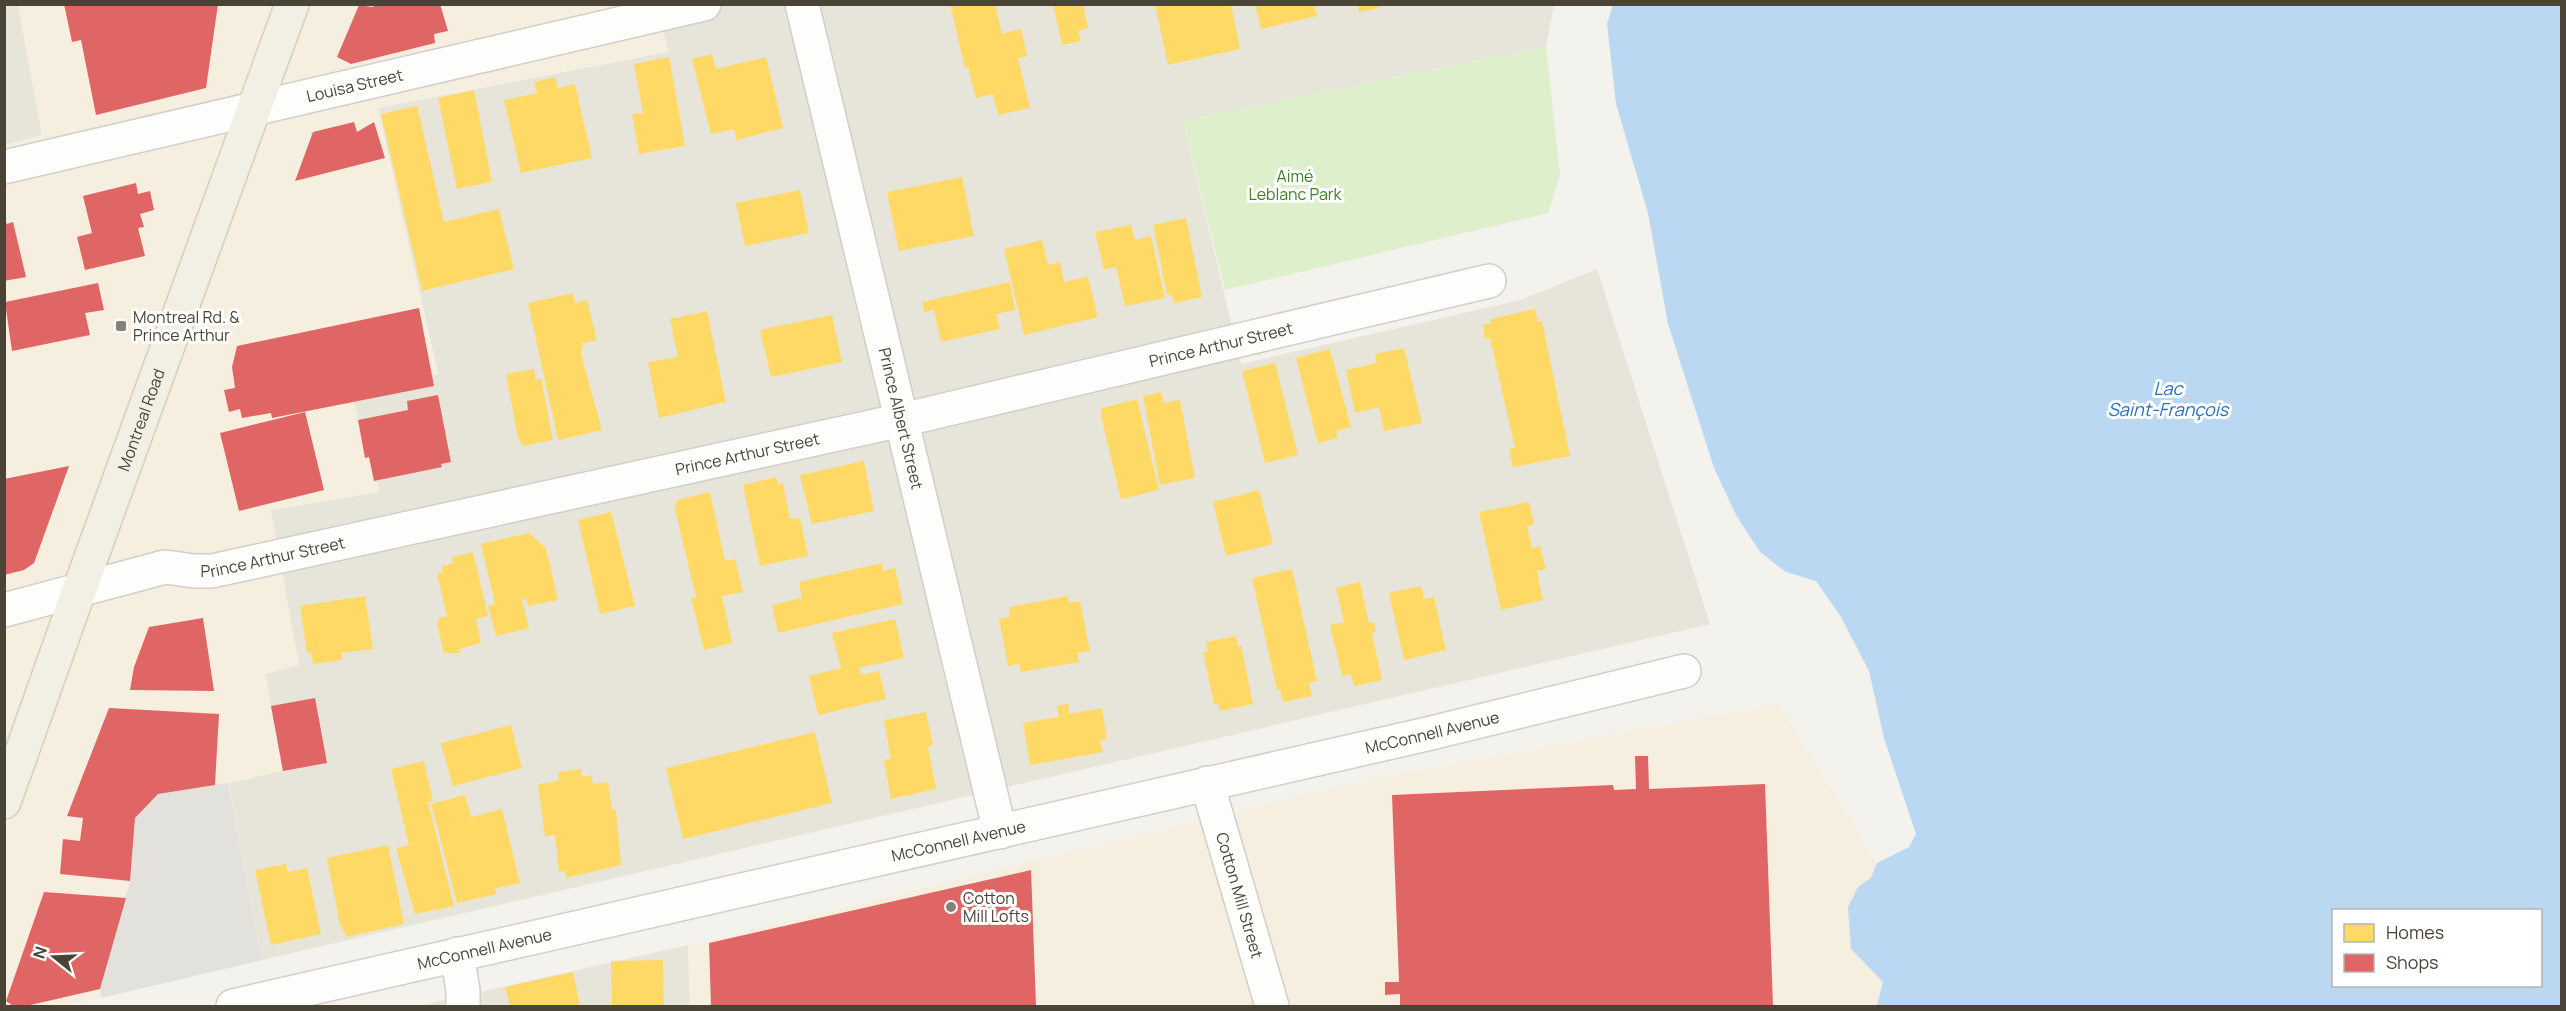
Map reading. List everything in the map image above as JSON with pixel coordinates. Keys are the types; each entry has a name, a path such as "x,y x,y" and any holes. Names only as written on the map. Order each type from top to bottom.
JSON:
{"main road":[{"name":"Montreal Road","path":"4,802 292,4"}],"street":[{"name":"Louisa Street","path":"4,167 704,4"},
{"name":"Prince Albert Street","path":"802,4 1000,832"},
{"name":"Prince Arthur Street","path":"4,610 165,567 194,572 212,571 902,420 1489,281"},
{"name":"McConnell Avenue","path":"233,1006 1426,734 1684,671"},
{"name":"Cotton Mill Street","path":"1207,783 1272,1006"},
{"path":"457,954 463,990 463,1006"}],"shaded area":[{"path":"4,5 18,5 42,135 5,145"},
{"path":"18,5 657,5 668,51 378,108 438,374 352,395 380,492 271,510 299,665 266,674 282,771 229,783 262,960 62,1006 5,1006 4,145 42,135"},
{"path":"657,5 1554,5 1546,46 1183,121 1241,364 1521,300 1597,269 1710,624 262,960 228,783 282,771 265,674 299,665 270,510 379,492 352,395 438,374 378,108 668,52"},
{"path":"1778,704 1877,863 1871,878 1858,887 1851,949 1883,982 1877,1006 690,1006 688,945 1380,777"},
{"path":"228,783 262,960 101,998 100,989 130,881 135,818 158,794"},
{"path":"688,945 690,1006 419,1006"}],"green space":[{"name":"Aimé Leblanc Park","path":"1546,46 1560,175 1548,213 1225,290 1183,121"}],"water":[{"name":"Lac Saint-François","path":"1613,5 2561,5 2561,1006 1877,1006 1883,982 1851,949 1848,907 1858,887 1871,878 1877,863 1909,847 1916,834 1884,738 1869,671 1841,617 1816,581 1786,572 1760,552 1736,515 1714,468 1668,324 1648,213 1616,104 1607,24"}],"building: Homes":[{"path":"950,4 995,4 1002,34 1021,29 1027,56 1018,58 1030,108 998,115 993,94 976,98 968,67 965,68"},
{"path":"1053,4 1083,4 1088,28 1078,31 1081,41 1062,45"},
{"path":"1155,4 1231,4 1240,49 1168,65"},
{"path":"1255,4 1314,4 1317,16 1261,29"},
{"path":"1358,4 1378,4 1379,8 1359,12"},
{"path":"712,54 716,69 766,57 783,128 736,140 734,129 711,134 692,59"},
{"path":"669,57 685,146 639,154 632,114 643,113 634,64"},
{"path":"555,77 558,88 575,84 592,158 521,173 504,100 537,93 534,82"},
{"path":"474,90 492,182 457,189 438,98"},
{"path":"417,106 444,222 499,209 514,269 422,291 381,114"},
{"path":"962,177 974,236 899,251 887,192"},
{"path":"800,190 809,233 745,246 736,203"},
{"path":"1186,218 1202,297 1174,303 1171,294 1167,295 1153,225"},
{"path":"1131,225 1135,240 1151,236 1165,298 1125,306 1116,267 1104,270 1095,232"},
{"path":"1042,240 1048,265 1060,262 1064,282 1088,277 1098,317 1024,335 1004,249"},
{"path":"1010,282 1015,310 996,314 1000,329 941,342 934,310 924,312 922,302"},
{"path":"573,293 575,303 587,300 597,340 583,343 581,354 602,430 558,440 528,303"},
{"path":"1535,309 1538,322 1542,321 1570,456 1513,467 1509,449 1515,448 1490,338 1485,339 1483,325 1491,323 1491,319"},
{"path":"707,311 726,402 659,418 648,362 678,357 670,319"},
{"path":"832,315 842,362 771,377 760,330"},
{"path":"1404,348 1422,423 1384,431 1379,407 1355,413 1346,370 1377,363 1375,354"},
{"path":"1330,349 1351,427 1336,431 1338,438 1318,443 1296,358"},
{"path":"1275,363 1298,455 1265,463 1242,371"},
{"path":"534,369 536,380 541,378 553,440 523,446 518,438 506,374"},
{"path":"1161,392 1164,403 1180,400 1195,478 1160,485 1143,396"},
{"path":"1137,399 1159,490 1121,499 1101,416 1102,408"},
{"path":"864,461 874,511 812,524 800,475"},
{"path":"776,477 778,484 783,483 790,519 800,518 808,556 760,566 743,485"},
{"path":"1259,490 1273,544 1226,556 1213,502"},
{"path":"710,492 725,561 735,559 743,592 722,596 732,643 704,650 691,598 696,597 675,510 677,500"},
{"path":"1529,502 1534,524 1527,526 1532,548 1540,546 1546,569 1537,571 1543,600 1501,610 1479,512"},
{"path":"611,512 635,606 600,614 578,520"},
{"path":"529,533 546,548 558,600 528,606 527,599 522,600 529,628 496,636 488,606 495,604 481,544"},
{"path":"473,552 488,616 476,619 481,643 459,649 460,653 444,653 437,624 439,618 447,616 437,574 443,572 442,566 453,563 452,557"},
{"path":"882,563 883,571 895,568 903,604 778,633 772,605 802,598 799,582"},
{"path":"1292,569 1317,681 1309,683 1312,696 1283,702 1280,690 1277,690 1252,578"},
{"path":"1360,582 1369,623 1374,622 1376,632 1372,633 1382,680 1354,686 1351,674 1342,676 1330,625 1344,622 1336,588"},
{"path":"1421,586 1424,599 1434,597 1446,650 1404,660 1389,593"},
{"path":"365,596 373,649 341,653 342,660 313,664 311,652 307,653 300,606"},
{"path":"1068,596 1069,603 1080,601 1090,651 1077,653 1079,662 1021,672 1019,664 1008,666 999,619 1010,617 1009,607"},
{"path":"895,619 904,658 859,668 861,675 879,671 886,699 818,715 809,676 841,668 832,633"},
{"path":"1236,636 1238,646 1241,645 1253,704 1220,711 1218,703 1214,704 1203,652 1208,651 1206,642"},
{"path":"1068,704 1070,714 1102,708 1107,739 1100,740 1103,752 1030,765 1023,723 1059,717 1057,706"},
{"path":"926,712 933,745 928,747 936,789 891,799 884,760 891,759 884,720"},
{"path":"511,725 522,768 453,786 441,743"},
{"path":"815,732 832,803 683,839 666,768"},
{"path":"424,761 433,801 428,802 454,906 415,914 396,848 409,845 391,769"},
{"path":"581,769 582,777 591,775 593,784 608,782 612,810 616,809 621,865 566,878 565,871 559,872 555,835 545,836 538,784 559,781 558,772"},
{"path":"465,795 471,817 502,809 520,883 494,889 497,894 457,903 431,804"},
{"path":"388,845 404,924 347,937 340,924 327,858"},
{"path":"286,864 288,872 307,868 321,934 271,945 255,870"},
{"path":"663,960 664,1006 612,1006 611,961"},
{"path":"573,972 580,1006 510,1006 505,987"}],"building: Shops":[{"path":"64,4 218,4 206,88 96,115 81,40 72,42"},
{"path":"380,4 440,4 448,31 434,34 435,43 351,64 337,57 359,5 372,7"},
{"path":"354,122 357,132 374,122 385,158 295,181 313,132"},
{"path":"136,183 138,194 150,191 154,210 140,214 144,227 138,228 145,256 85,270 77,237 92,233 83,196"},
{"path":"4,219 7,224 13,222 26,277 4,281"},
{"path":"98,283 104,310 85,313 90,335 12,351 5,302"},
{"path":"419,308 434,386 272,418 271,413 242,418 240,409 229,412 224,390 235,388 232,367 237,346"},
{"path":"438,395 451,462 441,464 442,467 374,481 369,457 365,458 358,420 408,410 407,401"},
{"path":"305,412 324,490 239,511 220,433"},
{"path":"69,466 34,563 24,570 4,575 4,479"},
{"path":"203,618 214,691 130,690 134,667 149,627"},
{"path":"315,698 327,763 283,771 271,706"},
{"path":"109,708 219,714 215,785 158,794 135,818 130,881 60,874 63,839 80,841 83,818 67,816"},
{"path":"1635,756 1648,756 1649,789 1765,784 1773,1006 1400,1006 1400,994 1385,995 1385,982 1399,982 1392,795 1613,785 1614,790 1636,789"},
{"name":"Cotton Mill Lofts","path":"1031,870 1036,1006 711,1006 709,943"},
{"path":"44,892 126,898 100,989 26,1006 13,1006 6,1001"}],"place":[{"name":"Montreal Rd. & Prince Arthur","path":"121,326"},
{"name":"Cotton Mill Lofts","path":"951,907"}]}
